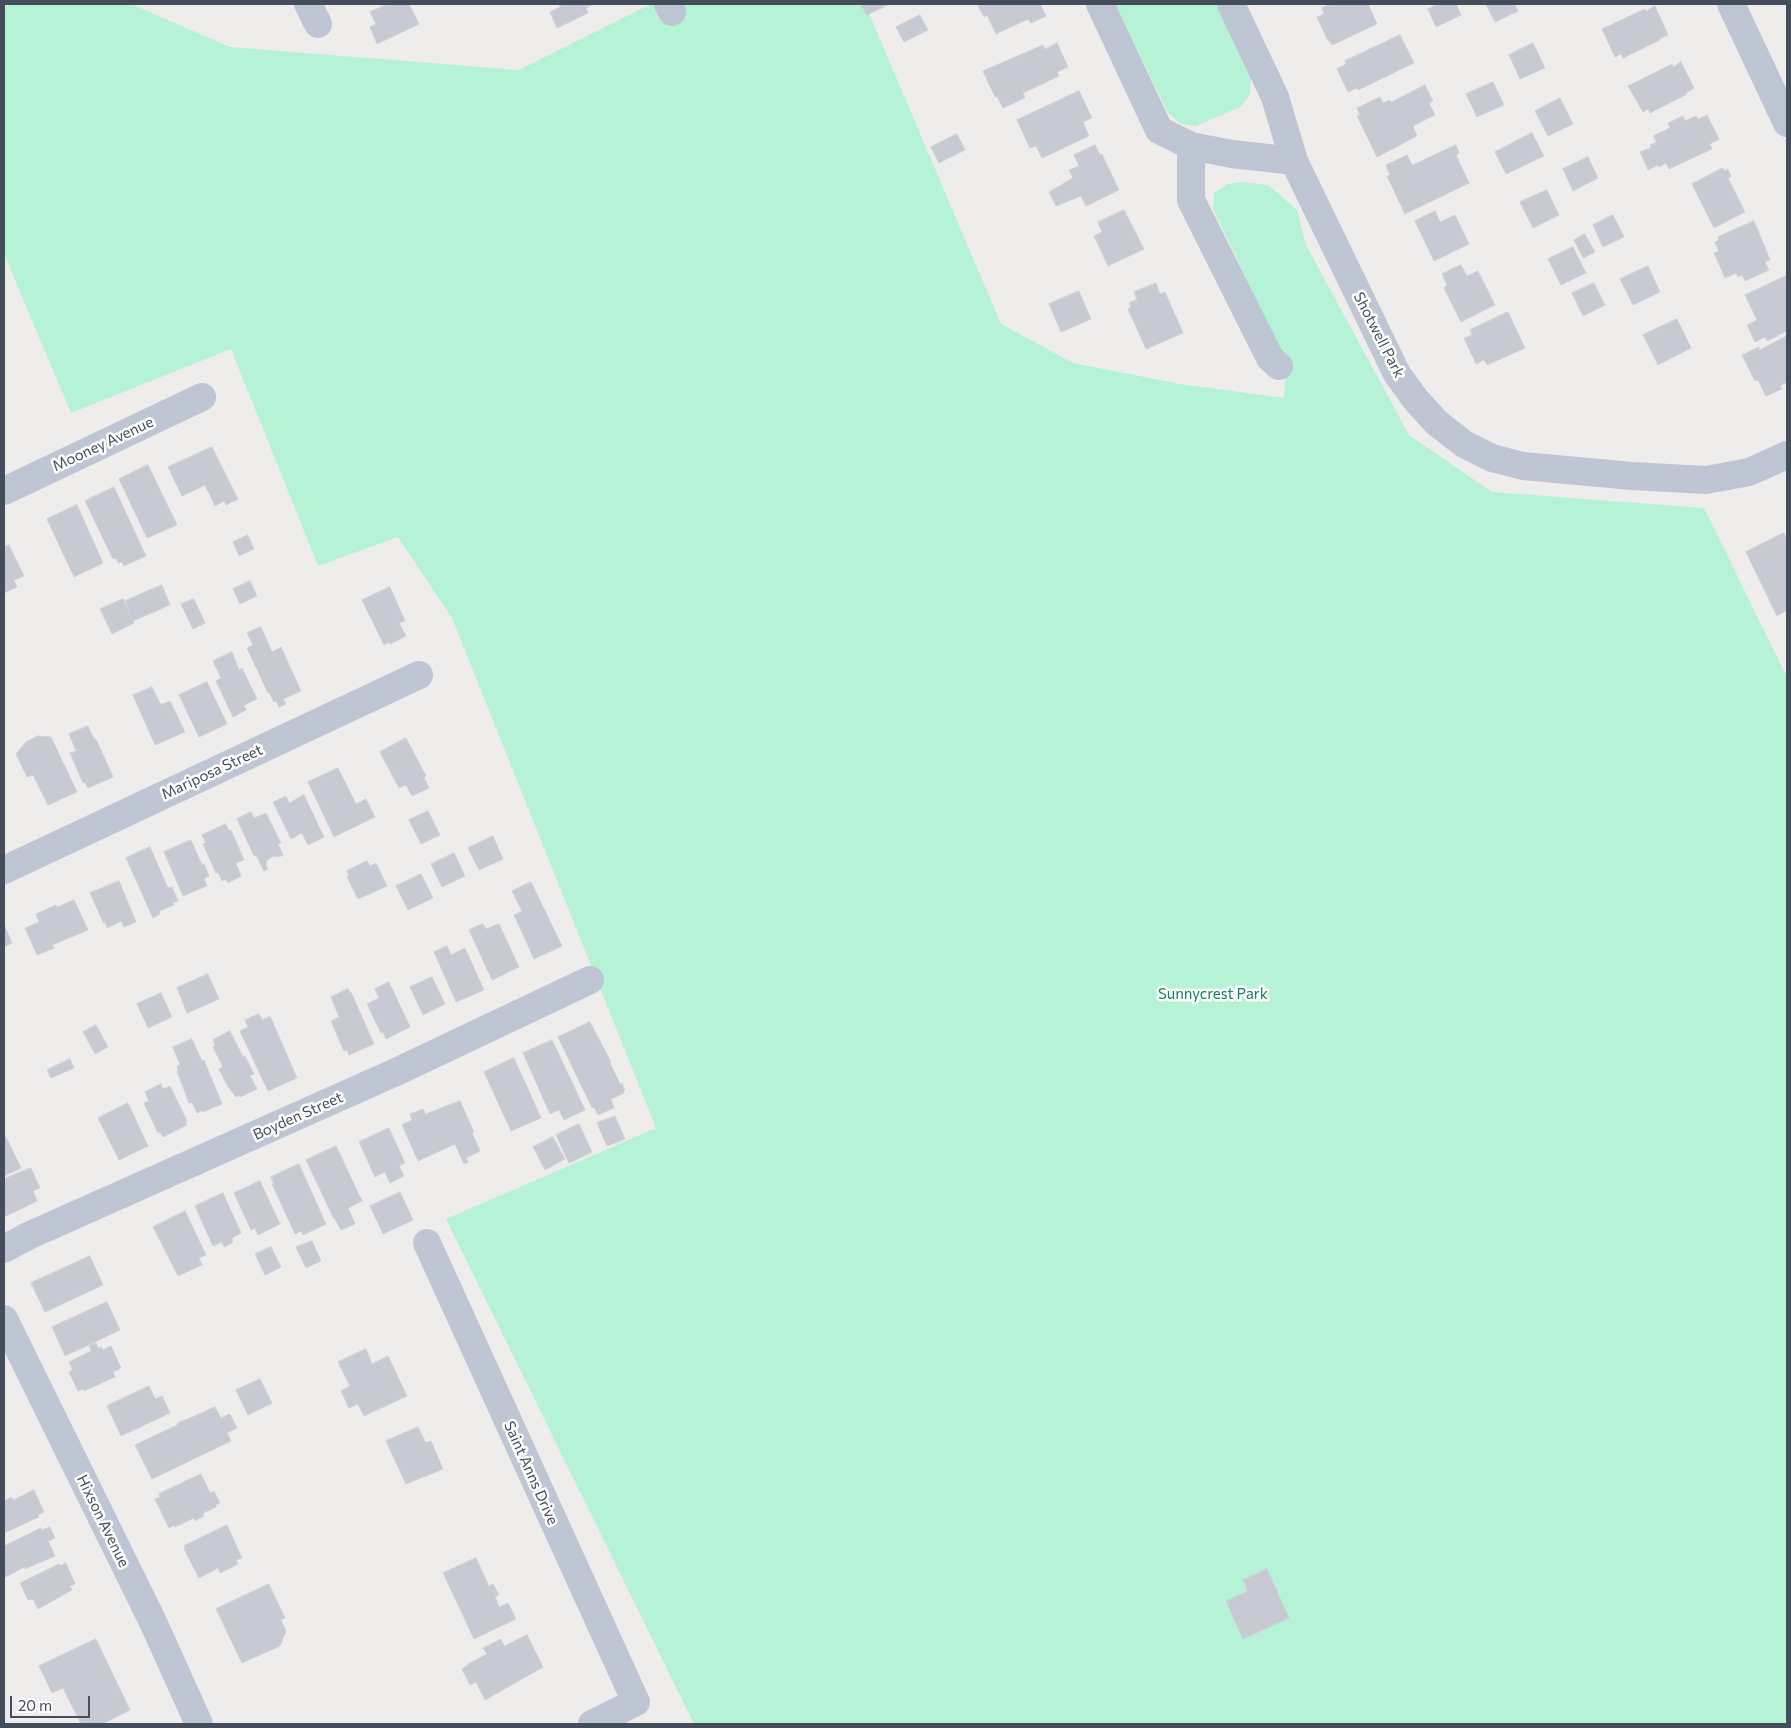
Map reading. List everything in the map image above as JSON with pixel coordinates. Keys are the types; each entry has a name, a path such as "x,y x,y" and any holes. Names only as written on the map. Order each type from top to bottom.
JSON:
{"street":[{"path":"1100,4 1159,130 1191,146 1232,154 1294,162"},
{"name":"Shotwell Park","path":"1231,4 1276,97 1294,162 1397,374 1437,424 1464,444 1492,458 1523,466 1632,476 1706,480 1749,472 1787,454"},
{"path":"1731,4 1787,122"},
{"path":"1191,146 1191,200 1270,358 1280,366"},
{"name":"Mooney Avenue","path":"4,491 202,397"},
{"name":"Mariposa Street","path":"4,870 420,675"},
{"name":"Boyden Street","path":"4,1249 28,1236 396,1072 590,980"},
{"name":"Saint Anns Drive","path":"427,1243 636,1702 592,1724"},
{"name":"Hixson Avenue","path":"4,1319 153,1622 199,1724"}],"green space":[{"name":"Sunnycrest Park","path":"4,4 131,4 230,47 519,70 651,4 865,4 1001,324 1073,363 1180,384 1284,398 1286,362 1213,209 1214,193 1227,184 1242,182 1268,185 1297,210 1305,243 1409,435 1492,492 1704,508 1787,677 1787,1724 694,1724 446,1219 656,1128 452,618 398,537 318,566 231,349 71,413 4,254"},
{"path":"1115,4 1216,4 1251,78 1250,94 1242,106 1196,126 1181,124 1168,113"}],"building":[{"path":"388,4 409,4 419,24 377,44 370,27 376,24 370,12"},
{"path":"559,4 594,4 586,8 588,13 557,28 550,12 560,7"},
{"path":"861,4 890,4 867,15"},
{"path":"983,4 1040,4 1046,16 1031,23 1028,19 996,34 987,15 984,17 978,6"},
{"path":"1332,4 1368,4 1377,24 1332,45 1328,41 1317,17 1324,14 1322,8"},
{"path":"1439,4 1456,4 1461,15 1436,27 1428,9"},
{"path":"1486,4 1514,4 1518,11 1495,22"},
{"path":"1655,6 1668,35 1623,58 1621,54 1615,57 1602,29"},
{"path":"920,15 928,30 904,42 896,27"},
{"path":"1400,35 1414,63 1358,90 1357,88 1348,92 1337,69 1346,64 1345,61"},
{"path":"1057,43 1068,67 1057,72 1059,76 1023,93 1025,98 1003,108 997,96 995,97 983,71 1043,45 1045,49"},
{"path":"1533,43 1545,68 1520,79 1509,55"},
{"path":"1681,62 1694,88 1687,94 1650,113 1648,109 1643,112 1628,86 1672,64 1673,67"},
{"path":"1493,82 1504,105 1477,117 1466,94"},
{"path":"1425,85 1433,101 1429,103 1435,115 1413,126 1417,136 1377,157 1357,116 1360,115 1357,108 1380,97 1383,103 1390,100 1391,102"},
{"path":"1079,91 1092,118 1083,122 1089,136 1042,158 1036,146 1030,148 1017,120"},
{"path":"1560,98 1573,124 1548,136 1535,111"},
{"path":"1707,115 1719,139 1710,144 1712,149 1669,169 1666,163 1648,170 1640,152 1651,148 1650,145 1657,142 1653,136 1670,128 1668,123 1683,116 1685,121 1696,116 1698,119"},
{"path":"1532,133 1544,156 1506,174 1495,152"},
{"path":"957,134 965,150 939,163 931,147"},
{"path":"1095,145 1100,155 1102,154 1119,190 1086,206 1081,196 1056,206 1049,192 1073,178 1069,170 1079,166 1074,155"},
{"path":"1456,145 1459,153 1456,155 1469,183 1405,214 1387,176 1390,175 1386,165 1407,155 1412,165"},
{"path":"1588,157 1598,178 1573,191 1563,169"},
{"path":"1723,168 1724,171 1728,169 1731,176 1728,178 1745,212 1714,228 1692,184"},
{"path":"1547,190 1559,215 1533,228 1520,202"},
{"path":"1124,210 1144,249 1108,266 1094,236 1102,232 1098,222"},
{"path":"1435,211 1440,222 1455,215 1469,244 1434,261 1415,221"},
{"path":"1613,215 1624,237 1603,247 1593,225"},
{"path":"1754,221 1770,260 1765,262 1769,270 1745,281 1742,275 1738,277 1736,273 1725,278 1714,253 1719,251 1715,242 1719,240 1718,237"},
{"path":"1585,234 1595,252 1583,258 1574,240"},
{"path":"1573,247 1586,273 1561,285 1548,259"},
{"path":"1461,265 1467,276 1478,271 1495,305 1461,322 1444,288 1447,285 1442,274"},
{"path":"1648,266 1660,292 1633,305 1620,279"},
{"path":"1786,276 1787,331 1767,341 1765,337 1755,342 1747,325 1757,320 1745,295"},
{"path":"1156,283 1160,294 1165,292 1183,333 1146,349 1128,309 1131,307 1129,303 1137,299 1134,292"},
{"path":"1594,283 1605,305 1583,316 1572,293"},
{"path":"1079,291 1091,319 1061,332 1049,304"},
{"path":"1508,312 1525,348 1487,365 1484,360 1476,364 1464,338 1472,335 1470,330"},
{"path":"1677,319 1691,348 1658,365 1643,335"},
{"path":"1787,336 1787,382 1780,386 1782,389 1766,396 1758,380 1755,381 1742,355 1759,347 1759,350"},
{"path":"212,447 238,499 226,505 224,501 215,506 205,485 182,496 168,467"},
{"path":"148,465 177,525 147,538 119,479"},
{"path":"114,487 146,556 124,566 122,562 118,563 116,558 113,559 85,501"},
{"path":"77,505 103,563 74,577 47,519"},
{"path":"1784,533 1787,540 1787,610 1777,616 1746,552"},
{"path":"248,535 254,549 239,556 233,542"},
{"path":"9,545 24,576 14,580 17,587 4,593 4,547"},
{"path":"250,581 257,596 240,604 233,589"},
{"path":"162,585 170,605 133,621 125,601"},
{"path":"390,587 405,621 399,623 406,636 384,645 362,600"},
{"path":"123,599 134,623 112,634 100,609"},
{"path":"194,599 205,623 193,629 181,604"},
{"path":"261,627 272,652 281,647 301,691 283,699 286,704 279,707 268,693 247,648 253,645 247,633"},
{"path":"232,652 239,670 242,668 257,699 244,705 246,710 233,717 216,681 221,678 213,661"},
{"path":"207,682 227,724 199,737 179,695"},
{"path":"152,687 161,705 170,701 185,732 155,745 133,695"},
{"path":"88,726 113,777 88,788 85,782 83,783 70,753 76,751 69,734"},
{"path":"38,736 51,737 77,792 48,805 33,775 27,777 16,754 26,742"},
{"path":"406,738 426,776 424,778 429,788 412,796 406,785 399,788 380,752"},
{"path":"338,768 356,804 366,799 375,817 334,837 308,782"},
{"path":"304,795 324,837 308,845 302,833 291,839 273,802 286,796 289,803"},
{"path":"428,811 440,835 421,844 409,820"},
{"path":"251,812 254,818 266,813 281,843 278,844 283,855 279,857 274,856 267,860 266,866 268,869 264,871 256,855 254,856 237,819"},
{"path":"226,824 229,831 231,830 244,860 236,863 241,876 228,883 226,879 222,881 218,872 216,873 203,844 206,843 202,835"},
{"path":"493,836 503,859 479,870 468,848"},
{"path":"191,840 209,876 204,878 207,886 183,896 164,852"},
{"path":"150,847 168,888 172,887 178,901 173,903 174,905 159,911 160,914 153,918 126,858"},
{"path":"454,853 465,876 442,887 431,864"},
{"path":"367,861 370,866 376,863 387,886 358,899 347,877 349,875 347,871"},
{"path":"421,874 433,898 408,910 396,886"},
{"path":"119,881 136,922 124,927 121,921 107,928 90,893"},
{"path":"531,882 562,946 534,959 514,915 522,911 512,891"},
{"path":"74,900 88,930 52,945 54,948 37,955 25,928 39,922 36,914 56,905 57,907"},
{"path":"4,924 12,943 4,947"},
{"path":"483,924 486,929 499,924 519,967 492,980 469,930"},
{"path":"447,946 451,955 465,948 484,990 456,1002 434,952"},
{"path":"208,974 219,999 187,1013 177,988"},
{"path":"432,977 445,1004 423,1015 410,987"},
{"path":"389,982 410,1027 386,1039 383,1032 381,1033 367,1004 379,998 375,989"},
{"path":"348,989 374,1044 349,1055 347,1050 344,1051 331,1021 339,1017 331,997"},
{"path":"161,993 172,1017 148,1028 137,1004"},
{"path":"259,1014 262,1020 270,1016 297,1078 268,1091 240,1031 248,1027 245,1020"},
{"path":"590,1022 620,1084 622,1083 625,1090 624,1093 611,1099 614,1108 598,1115 594,1107 592,1108 558,1037"},
{"path":"96,1025 108,1047 95,1054 83,1032"},
{"path":"230,1031 254,1074 250,1076 257,1089 240,1097 239,1095 236,1097 227,1085 219,1069 223,1067 213,1047 215,1046 213,1040"},
{"path":"192,1039 202,1061 204,1060 222,1104 197,1113 192,1102 189,1103 177,1071 177,1066 180,1065 173,1047"},
{"path":"552,1040 585,1110 564,1120 559,1110 550,1114 523,1053"},
{"path":"514,1058 541,1118 511,1131 484,1072"},
{"path":"70,1059 74,1068 51,1078 47,1070"},
{"path":"161,1084 163,1089 170,1086 187,1121 185,1121 187,1125 163,1137 160,1132 158,1133 144,1103 149,1101 145,1092"},
{"path":"460,1101 480,1151 466,1158 468,1162 464,1164 455,1144 418,1161 402,1125 412,1120 410,1114 423,1109 425,1114"},
{"path":"128,1103 148,1146 119,1160 98,1118"},
{"path":"615,1116 625,1139 607,1146 597,1123"},
{"path":"579,1124 592,1152 569,1163 556,1135"},
{"path":"389,1128 405,1163 399,1166 404,1176 390,1183 385,1172 375,1177 359,1142"},
{"path":"6,1137 21,1168 4,1176 4,1138"},
{"path":"553,1137 565,1159 545,1170 533,1147"},
{"path":"336,1146 362,1201 348,1208 355,1224 341,1230 306,1160"},
{"path":"299,1164 326,1224 303,1235 301,1231 295,1234 272,1184 274,1184 271,1177"},
{"path":"31,1168 40,1188 33,1191 37,1201 4,1217 4,1179"},
{"path":"260,1181 280,1224 258,1235 255,1228 251,1230 234,1193"},
{"path":"400,1192 413,1220 383,1234 370,1206"},
{"path":"223,1193 241,1233 232,1238 233,1242 224,1247 222,1242 213,1246 195,1206"},
{"path":"185,1211 206,1255 199,1258 202,1265 178,1276 153,1227"},
{"path":"312,1241 321,1261 306,1268 296,1247"},
{"path":"271,1247 281,1267 265,1275 255,1254"},
{"path":"90,1256 103,1285 45,1312 31,1283"},
{"path":"107,1302 120,1330 65,1356 52,1327"},
{"path":"96,1343 98,1348 101,1347 103,1350 111,1346 121,1368 113,1372 115,1377 84,1391 83,1389 78,1391 69,1372 73,1370 69,1362 91,1351 89,1346"},
{"path":"366,1349 372,1364 388,1356 407,1396 364,1416 358,1404 349,1408 341,1391 350,1386 338,1362"},
{"path":"260,1379 272,1403 248,1415 236,1390"},
{"path":"149,1386 155,1399 162,1396 170,1413 121,1436 107,1406"},
{"path":"215,1407 221,1418 230,1414 237,1428 227,1433 231,1441 152,1479 135,1445 177,1425 179,1422"},
{"path":"418,1427 426,1443 431,1441 443,1469 406,1484 386,1441"},
{"path":"201,1474 210,1493 214,1491 220,1503 203,1513 204,1516 195,1521 194,1518 169,1528 155,1499 160,1497 159,1494"},
{"path":"34,1490 44,1512 38,1515 39,1517 4,1533 4,1501 12,1497 13,1500"},
{"path":"227,1525 242,1558 236,1560 238,1564 220,1573 218,1568 199,1578 184,1546"},
{"path":"50,1527 55,1538 48,1541 55,1556 25,1569 24,1567 4,1578 4,1546 41,1528 42,1530"},
{"path":"476,1558 489,1586 493,1584 499,1595 495,1597 499,1607 508,1603 516,1619 474,1639 443,1573"},
{"path":"66,1563 75,1584 70,1586 72,1590 38,1609 33,1599 28,1600 20,1583 59,1564 60,1566"},
{"path":"1267,1569 1289,1618 1243,1639 1226,1601 1248,1591 1243,1580"},
{"path":"269,1584 285,1618 281,1620 286,1631 280,1646 242,1663 216,1609"},
{"path":"527,1635 543,1667 485,1700 476,1682 470,1685 462,1669 487,1654 483,1648 501,1639 504,1646"},
{"path":"96,1639 130,1710 102,1724 81,1724 63,1688 52,1693 39,1666"}]}
